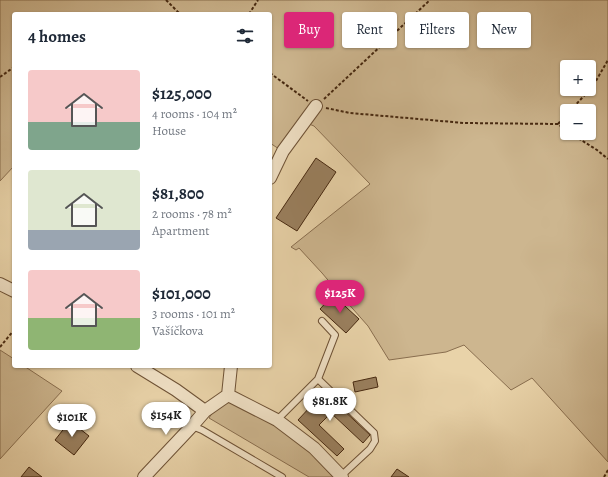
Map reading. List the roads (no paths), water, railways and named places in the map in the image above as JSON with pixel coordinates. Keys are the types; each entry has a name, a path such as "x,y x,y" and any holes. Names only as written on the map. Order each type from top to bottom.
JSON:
{"street":[{"path":"272,174 283,151 316,106"},
{"path":"0,284 12,290"},
{"path":"140,368 176,390 205,411"},
{"path":"144,477 205,411 228,395 231,368"},
{"path":"228,395 277,420 314,448 341,476"}],"lane":[{"path":"277,420 318,379 335,335 322,322"},
{"path":"318,379 374,433 375,441 370,449 341,476"},
{"path":"192,426 202,430 282,477"}]}
